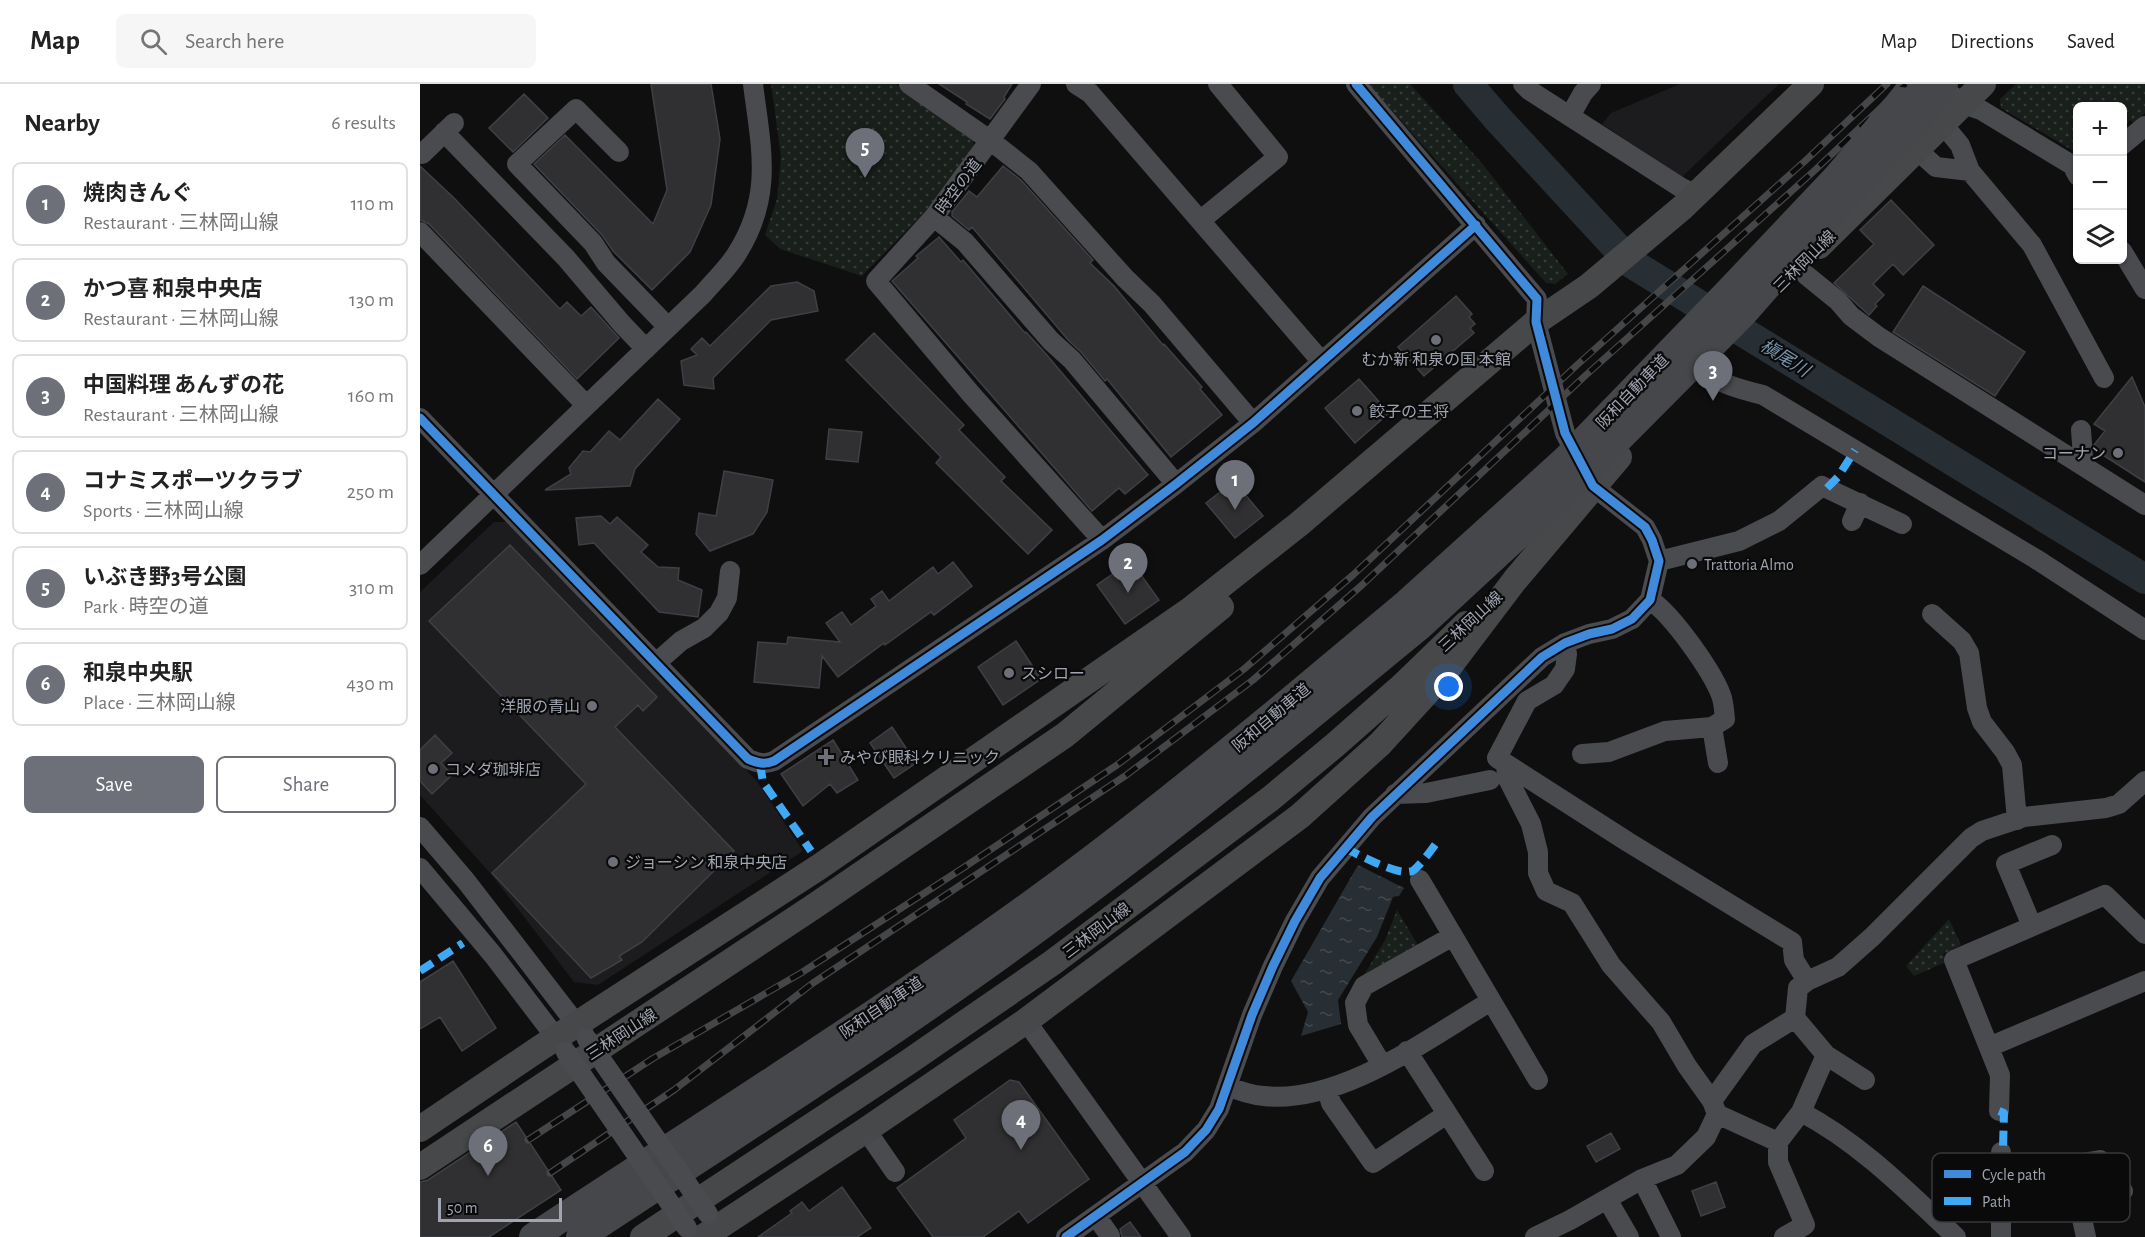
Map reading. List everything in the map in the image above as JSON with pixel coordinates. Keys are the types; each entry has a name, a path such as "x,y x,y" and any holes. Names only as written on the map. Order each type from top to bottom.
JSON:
{"highway":[{"name":"阪和自動車道","path":"580,1237 874,1044 1040,927 1173,828 1407,603 1564,460 1828,186 1914,84"},
{"name":"阪和自動車道","path":"533,1237 858,1023 1026,908 1159,809 1420,626 1579,479 1742,315 1850,192 1917,121 1949,91"}],"main road":[{"name":"三林岡山線","path":"420,1129 571,1038 1190,610 1299,524 1536,322 1597,279 1690,201 1811,84"},
{"name":"三林岡山線","path":"705,1230 866,1130 1026,1021 1300,816 1355,767 1380,744 1443,675 1515,580 1593,486 1705,363 1797,276 1942,123 1949,91 1983,84"},
{"name":"三林岡山線","path":"420,1167 813,907 1065,735 1267,568 1299,524"},
{"name":"三林岡山線","path":"643,1237 907,1063 1062,956 1270,799 1327,752 1402,686 1515,580"}],"street":[{"path":"420,565 703,294 736,256 753,220 759,202 763,176 753,84"},
{"path":"909,84 991,141 1036,179 1125,278 1152,304 1253,423"},
{"name":"時空の道","path":"1030,84 934,218 876,280 971,394 1102,540"},
{"path":"1076,84 1090,93 1322,362"},
{"path":"1201,220 1278,157 1218,84"},
{"path":"1066,1237 1185,1152 1206,1130 1219,1109 1252,1015 1295,921 1326,871 1372,817 1518,677 1542,657 1565,643 1612,629 1632,619 1650,600 1659,561 1652,540 1645,527 1593,486 1565,433 1536,322 1537,299 1356,84"},
{"path":"1523,84 1680,187 1690,201"},
{"path":"1570,116 1591,84"},
{"path":"1949,91 2073,167"},
{"path":"619,152 576,109 517,164 593,243 606,263 668,327"},
{"path":"1942,123 1960,145 1970,171 2032,245 2104,378"},
{"path":"422,154 449,128 646,349"},
{"path":"2127,142 2144,128"},
{"path":"1916,149 1936,167 1970,171"},
{"path":"934,218 964,242 1051,341 1072,360 1176,484"},
{"path":"420,418 748,759 767,764 1102,540 1176,484 1253,423 1476,225"},
{"path":"420,232 586,405"},
{"path":"2127,259 2145,289"},
{"path":"1797,276 1838,302 1851,316 1879,337 2145,505"},
{"path":"1705,363 1708,375 1731,387 1763,395 2036,559 2145,630"},
{"path":"2079,463 2083,458 2081,430"},
{"path":"1659,561 1739,541 1745,529 1779,520 1794,519 1822,486 1856,512 1902,524"},
{"path":"656,663 681,641 704,628 719,613 728,598 730,571"},
{"path":"1582,754 1609,752 1665,731 1712,727 1725,719 1721,695 1704,665 1678,629 1658,605 1650,600"},
{"path":"1932,614 1962,641 1968,652 1977,708 1982,722 2012,765 2017,819"},
{"path":"1565,643 1567,654 1564,669 1554,684 1527,701 1497,758 1628,842 1792,942 1794,960 1807,981"},
{"path":"1712,727 1718,763"},
{"path":"1506,764 1507,777 1531,824 1538,852 1538,873 1546,891 1572,903 1611,965 1661,1022 1715,1108 1778,1142"},
{"path":"1395,794 1426,793 1490,780"},
{"path":"1865,1080 1826,1055 1795,1018 1798,988 1807,981 1838,967 1872,937 1971,838 1982,831 2017,819 2106,808 2119,804 2145,781"},
{"path":"420,827 466,881 571,1038 705,1230"},
{"path":"2032,926 2006,864 2042,855"},
{"path":"420,868 493,955 571,1038"},
{"path":"1420,880 1538,1080"},
{"path":"1994,1099 2000,1075 1954,960 2104,895 2145,934"},
{"path":"1382,1065 1358,1025 1355,1003 1359,995 1364,987 1452,936"},
{"path":"1989,1047 2145,981"},
{"path":"1228,1086 1262,1096 1282,1097 1327,1089 1356,1080 1491,1001"},
{"path":"1535,1237 1642,1179 1677,1165 1706,1137 1715,1108 1753,1044 1795,1018"},
{"path":"1026,1021 1181,1237"},
{"path":"1407,1051 1484,1171"},
{"path":"1784,1237 1805,1225 1778,1162 1778,1142 1801,1112 1826,1055"},
{"path":"1327,1089 1331,1103 1373,1163 1448,1113"},
{"path":"1801,1112 1834,1132 1882,1167 1932,1214"},
{"path":"866,1130 895,1173"},
{"path":"1642,1179 1671,1237"},
{"path":"1607,1200 1629,1237"},
{"path":"1096,1216 1110,1236"},
{"path":"1940,1222 1956,1237"},
{"path":"2083,1222 2086,1237"}],"shaded area":[{"path":"771,84 896,84 973,137 974,147 925,212 862,276 780,249 765,235 777,199 781,157"},
{"path":"1368,84 1410,84 1481,162 1568,274 1555,284 1546,283"},
{"path":"1680,84 1779,84 1682,177 1602,124 1611,113"},
{"path":"2016,84 2145,84 2145,113 2134,123 2130,120 2127,123 2127,102 2073,102 2073,151 2001,108 2000,99"},
{"path":"494,522 507,522 756,780 803,851 598,985 574,982 491,874 420,795 420,592"},
{"path":"1397,910 1419,947 1361,980 1385,940"},
{"path":"1949,919 1961,945 1943,954 1946,962 1914,976 1906,966"}],"water":[{"path":"1358,865 1404,888 1399,896 1393,897 1377,937 1338,1000 1341,1024 1301,1036 1308,1012 1291,981"}],"building":[{"path":"651,84 711,84 720,139 711,205 690,252 652,290 613,251 602,235 534,164 565,135 653,224 667,190"},
{"path":"939,84 1012,84 1005,99 990,119"},
{"path":"524,94 548,118 513,152 489,128"},
{"path":"420,166 454,198 560,309 567,302 581,316 591,307 619,338 577,379 429,224 420,220"},
{"path":"1003,166 1021,180 1093,260 1090,263 1114,286 1163,345 1202,387 1200,389 1222,415 1171,457 1107,379 1105,381 1069,341 972,227 969,230 952,216 952,212 969,191 977,197"},
{"path":"1891,200 1934,245 1903,275 1893,264 1873,284 1884,295 1869,315 1834,283 1874,244 1860,230"},
{"path":"939,237 961,262 963,260 1025,333 1046,354 1148,475 1125,494 1119,488 1092,511 892,281 918,258 916,256"},
{"path":"797,282 814,291 818,311 771,320 713,378 714,389 684,385 681,361 697,355 691,349 702,338 710,346 771,286"},
{"path":"1923,286 2025,352 1995,396 1893,332"},
{"name":"むか新 和泉の国 本館","path":"1456,296 1472,314 1469,317 1475,324 1470,328 1474,333 1424,376 1398,347"},
{"path":"874,333 964,425 959,430 1005,477 1001,481 1052,530 1028,554 936,463 941,457 846,360"},
{"path":"2132,377 2145,407 2145,482 2095,450 2094,445 2105,431 2094,424"},
{"name":"餃子の王将","path":"1359,379 1389,413 1355,443 1325,408"},
{"path":"658,399 680,419 635,469 630,486 545,490 571,474 569,468 583,451 590,452 609,431 620,440"},
{"path":"829,429 862,432 858,462 826,459"},
{"path":"724,471 773,480 767,512 753,534 710,551 696,534 699,513 716,516"},
{"path":"1234,481 1263,516 1235,538 1206,503"},
{"path":"601,516 610,524 617,517 648,545 641,552 658,567 679,568 678,580 702,590 698,617 659,612 594,543 579,545 576,518"},
{"path":"510,545 657,697 643,711 638,705 615,727 734,851 642,942 619,956 622,960 591,978 492,873 586,784 429,621"},
{"path":"1131,561 1159,600 1125,624 1097,585"},
{"path":"953,562 972,586 934,615 931,612 838,677 822,656 819,688 754,682 758,642 787,644 788,637 840,642 826,623 842,612 851,625 876,606 871,599 882,591 889,601 933,567 938,574"},
{"name":"スシロー","path":"1016,641 1041,679 1003,705 978,667"},
{"path":"892,727 916,763 894,778 870,743"},
{"name":"コメダ珈琲店","path":"435,735 452,753 441,763 452,775 432,794 420,781 420,750"},
{"name":"みやび眼科クリニック","path":"833,740 858,780 837,793 830,784 803,806 781,774"},
{"path":"453,961 496,1028 462,1051 440,1017 420,1029 420,982"},
{"path":"1010,1080 1019,1082 1089,1179 1028,1223 1019,1211 983,1237 933,1237 897,1188 966,1138 954,1120"},
{"path":"516,1122 561,1190 489,1237 420,1237 420,1182 428,1180"},
{"path":"1611,1133 1620,1149 1596,1162 1587,1146"},
{"path":"1716,1182 1725,1207 1701,1216 1692,1191"},
{"path":"842,1187 871,1228 857,1237 758,1237 792,1213 790,1211 802,1202 809,1211"},
{"path":"1130,1222 1141,1237 1122,1237 1120,1229"}],"waterway":[{"name":"槇尾川","path":"1468,84 1631,263 2145,579"}],"railway":[{"path":"528,1140 652,1059 801,973 963,868 1117,765 1244,669 1353,575 1577,365 1805,161 1887,84"},
{"path":"550,1173 674,1090 813,983 1125,776 1253,680 1362,585 1586,375 1814,171 1906,84"}],"marked path":[{"path":"1827,488 1838,477 1855,450"},
{"path":"760,764 763,782 811,851"},
{"path":"1345,848 1390,869 1408,872 1414,870 1424,860 1438,841"},
{"path":"420,971 463,943"},
{"path":"1999,1111 2004,1113 2001,1152"}],"cycle path":[{"path":"1066,1237 1185,1152 1206,1130 1219,1109 1252,1015 1295,921 1320,878 1372,817 1542,657 1565,643 1612,629 1632,619 1650,600 1659,561 1652,540 1645,527 1593,486 1565,433 1536,322 1537,299 1356,84"},
{"path":"420,418 748,759 767,763 774,761 1102,540 1176,484 1253,423 1476,225"}],"place":[{"name":"いぶき野3号公園","path":"865,178"},
{"name":"むか新 和泉の国 本館","path":"1436,340"},
{"name":"中国料理 あんずの花","path":"1713,401"},
{"name":"餃子の王将","path":"1357,411"},
{"name":"コーナン","path":"2118,453"},
{"name":"焼肉きんぐ","path":"1235,510"},
{"name":"Trattoria Almo","path":"1692,564"},
{"name":"かつ喜 和泉中央店","path":"1128,593"},
{"name":"スシロー","path":"1009,673"},
{"name":"洋服の青山","path":"592,706"},
{"name":"みやび眼科クリニック","path":"826,757"},
{"name":"コメダ珈琲店","path":"433,769"},
{"name":"ジョーシン 和泉中央店","path":"613,862"},
{"name":"コナミスポーツクラブ","path":"1021,1150"},
{"name":"和泉中央駅","path":"488,1176"}]}
